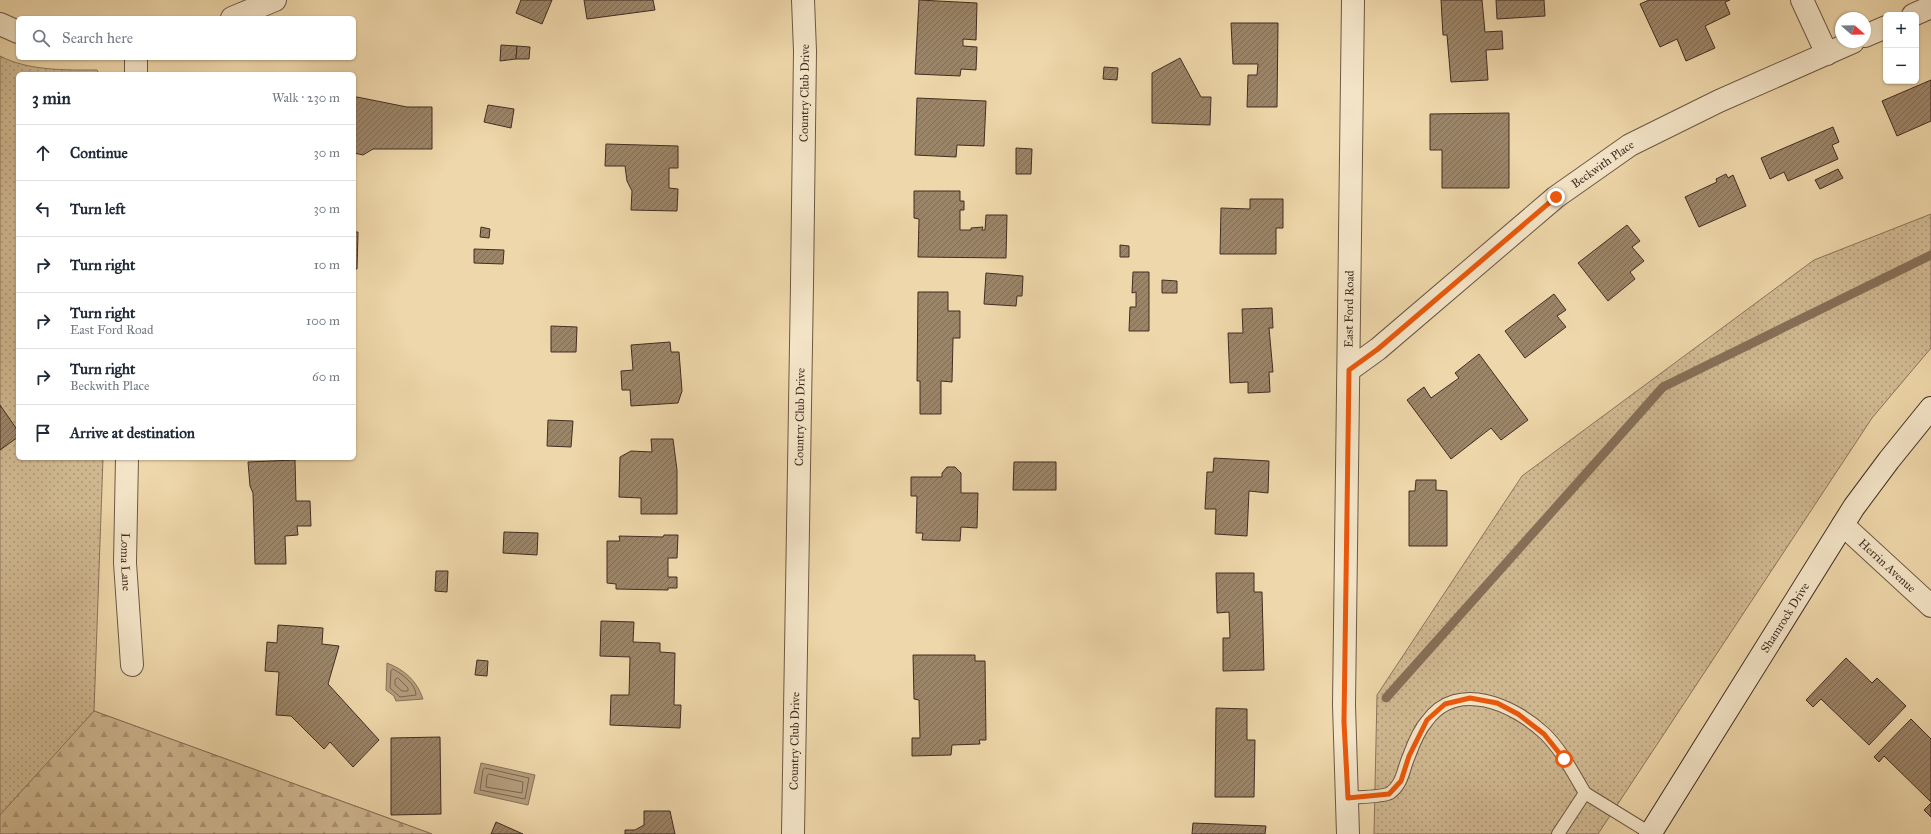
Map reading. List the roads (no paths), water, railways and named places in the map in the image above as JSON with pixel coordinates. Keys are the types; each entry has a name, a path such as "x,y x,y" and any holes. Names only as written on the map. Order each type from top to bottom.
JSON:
{"street":[{"path":"237,16 275,0"},
{"name":"Country Club Drive","path":"793,834 805,52 802,0"},
{"name":"East Ford Road","path":"1348,834 1348,798 1344,716 1349,262 1354,0"},
{"path":"1802,0 1827,54"},
{"path":"1919,12 1931,7"},
{"path":"0,24 16,31"},
{"path":"1871,33 1883,28"},
{"name":"Beckwith Place","path":"1349,370 1378,349 1556,197 1595,168 1630,145 1719,101 1840,48"},
{"path":"136,60 136,72"},
{"name":"Shamrock Drive","path":"1650,834 1842,525 1888,460 1931,408"},
{"name":"Loma Lane","path":"127,460 125,563 132,665"},
{"name":"Herrin Avenue","path":"1842,525 1931,606"}],"lane":[{"path":"1348,798 1389,794 1401,781 1409,756 1427,720 1445,704 1470,698 1497,703 1518,714 1544,734 1564,759 1585,793 1650,834"},
{"path":"1558,834 1585,793"}],"water":[{"path":"387,663 410,677 423,699 396,701 394,696 386,690"},
{"path":"481,763 535,775 528,805 474,793"}],"waterway":[{"path":"1386,698 1663,387 1931,255"}]}
